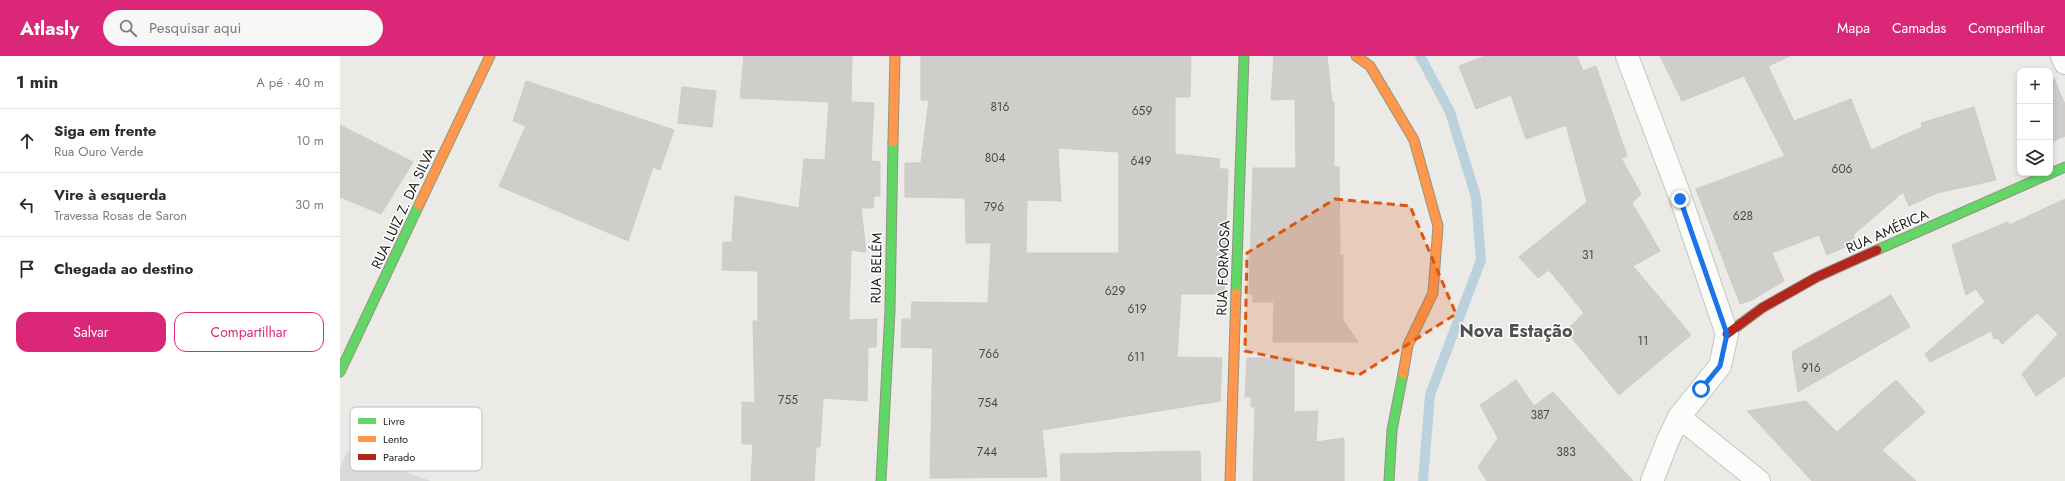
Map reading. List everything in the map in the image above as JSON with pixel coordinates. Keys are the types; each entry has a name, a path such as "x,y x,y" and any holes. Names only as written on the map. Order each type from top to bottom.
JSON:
{"street":[{"name":"RUA LUIZ Z. DA SILVA","path":"340,372 490,56"},
{"name":"RUA BELÉM","path":"881,481 890,310 895,56"},
{"name":"RUA FORMOSA","path":"1230,481 1244,56"},
{"path":"1356,56 1370,66 1414,140 1438,226 1433,293 1408,345 1392,430 1389,481"},
{"path":"1627,56 1680,199 1727,334 1720,366 1679,418 1668,440 1652,481"},
{"path":"2062,56 2065,63"},
{"name":"RUA AMÉRICA","path":"1727,334 1762,308 1817,277 2065,168"},
{"path":"1679,418 1759,481"}],"highlighted area":[{"path":"1335,199 1410,206 1456,314 1359,375 1245,351 1247,253"}],"shaded area":[{"path":"347,452 350,453 350,471 402,471 431,481 340,481 340,468"}],"building":[{"path":"744,56 852,56 851,102 874,103 871,161 880,162 880,196 874,196 873,208 861,208 866,252 851,250 849,320 877,319 876,347 868,347 867,401 823,398 820,447 816,447 814,481 751,481 753,444 742,444 742,402 755,403 753,321 758,321 758,271 722,270 723,242 732,242 735,196 799,208 804,159 825,160 829,102 740,98"},
{"path":"921,56 1191,56 1190,97 1175,97 1175,154 1220,159 1219,169 1228,169 1224,294 1181,294 1177,357 1222,358 1220,401 1042,430 1047,477 930,478 933,348 901,347 902,319 911,319 912,302 988,303 991,243 966,243 965,198 905,197 905,163 921,163 929,100 921,100","holes":["1058,148 1119,152 1119,253 1026,253 1027,200 1061,201"]},
{"path":"1274,56 1327,56 1332,102 1334,102 1334,167 1339,167 1340,255 1343,255 1343,320 1358,342 1273,342 1274,302 1253,302 1253,294 1249,294 1253,168 1296,168 1295,99 1271,100"},
{"path":"1485,56 1577,56 1583,71 1596,66 1627,156 1621,158 1641,194 1632,203 1660,251 1633,266 1691,335 1619,395 1566,331 1584,313 1549,270 1538,278 1519,257 1587,202 1566,125 1526,139 1511,95 1476,109 1459,66"},
{"path":"1660,56 1790,56 1768,66 1794,121 1851,99 1871,150 1922,127 1921,123 1974,107 1996,180 1937,193 1909,206 1903,192 1853,235 1856,242 1827,255 1819,235 1772,253 1784,281 1752,300 1740,304 1696,189 1785,156 1744,76 1682,101"},
{"path":"2053,80 2065,104 2065,136 2053,142 2053,104"},
{"path":"526,81 674,130 660,170 653,167 628,241 499,186 526,126 513,121"},
{"path":"682,87 716,91 712,127 678,123"},
{"path":"340,125 413,162 381,214 340,197"},
{"path":"2065,199 2065,376 2036,396 2022,374 2058,334 2037,313 2002,344 1998,338 1994,339 1991,331 1930,362 1925,354 1985,302 1976,289 1966,295 1952,245 2008,222 2009,225"},
{"path":"1891,295 1910,327 1798,392 1792,352"},
{"path":"1247,358 1294,358 1294,412 1318,411 1316,442 1344,438 1344,481 1253,481 1255,407 1251,407 1251,396 1245,397"},
{"path":"1516,380 1534,406 1553,392 1633,481 1487,481 1478,467 1498,438 1480,405"},
{"path":"1896,380 1925,412 1882,450 1916,481 1812,481 1747,411 1806,401 1837,432"},
{"path":"1200,451 1201,481 1061,481 1060,454"}],"waterway":[{"path":"1420,56 1450,112 1476,197 1481,260 1430,395 1423,481"}],"traffic: fast":[{"path":"1236,293 1244,56"},
{"path":"881,481 890,310 893,142"},
{"path":"1877,250 2065,167"},
{"path":"340,372 419,205"},
{"path":"1389,481 1392,430 1403,374"}],"traffic: slow":[{"path":"419,205 490,56"},
{"path":"893,142 895,56"},
{"path":"1356,56 1370,66 1414,140 1438,226 1433,293 1408,345 1403,374"},
{"path":"1230,481 1236,293"}],"traffic: jam":[{"path":"1727,334 1762,308 1817,277 1877,250"}],"district":[{"name":"Nova Estação","path":"1516,331"}],"route":[{"path":"1680,199 1727,334 1720,366 1701,389"}]}
